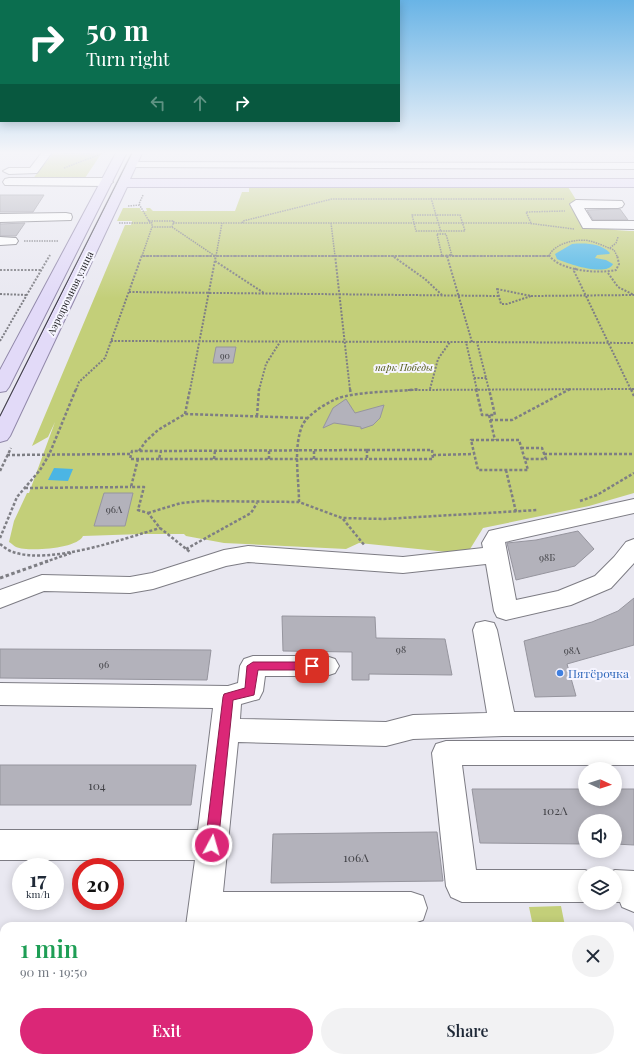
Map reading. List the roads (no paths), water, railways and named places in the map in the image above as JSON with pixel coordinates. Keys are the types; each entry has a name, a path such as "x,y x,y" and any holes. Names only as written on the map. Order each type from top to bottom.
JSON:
{"main road":[{"name":"Аэродромная улица","path":"0,387 97,201"},
{"name":"Аэродромная улица","path":"0,436 114,201"}],"street":[{"path":"616,201 633,225"},
{"path":"618,204 576,204 588,225 633,225"},
{"path":"0,218 66,217"},
{"path":"634,506 496,536 493,543 506,611 564,599 603,582 634,547"},
{"path":"0,599 42,583 130,585 153,581 224,558 248,554 403,565 495,555"},
{"path":"485,630 503,724"},
{"path":"0,694 228,697 250,691 253,666 326,666"},
{"path":"228,697 204,918 411,908"},
{"path":"225,730 386,734 413,727 503,724 634,724"},
{"path":"578,886 462,886 446,753 634,753"},
{"path":"0,845 212,845"},
{"path":"622,886 631,886 634,896"}],"water":[{"path":"572,244 597,245 602,247 610,253 597,255 595,258 606,260 613,264 609,268 596,269 570,264 557,259 555,254"},
{"path":"54,468 73,469 68,481 48,480"}],"tram line":[{"path":"0,416 108,201"}],"place":[{"name":"Пятёрочка","path":"560,673"}],"park label":[{"name":"парк Победы","path":"404,367"}]}
